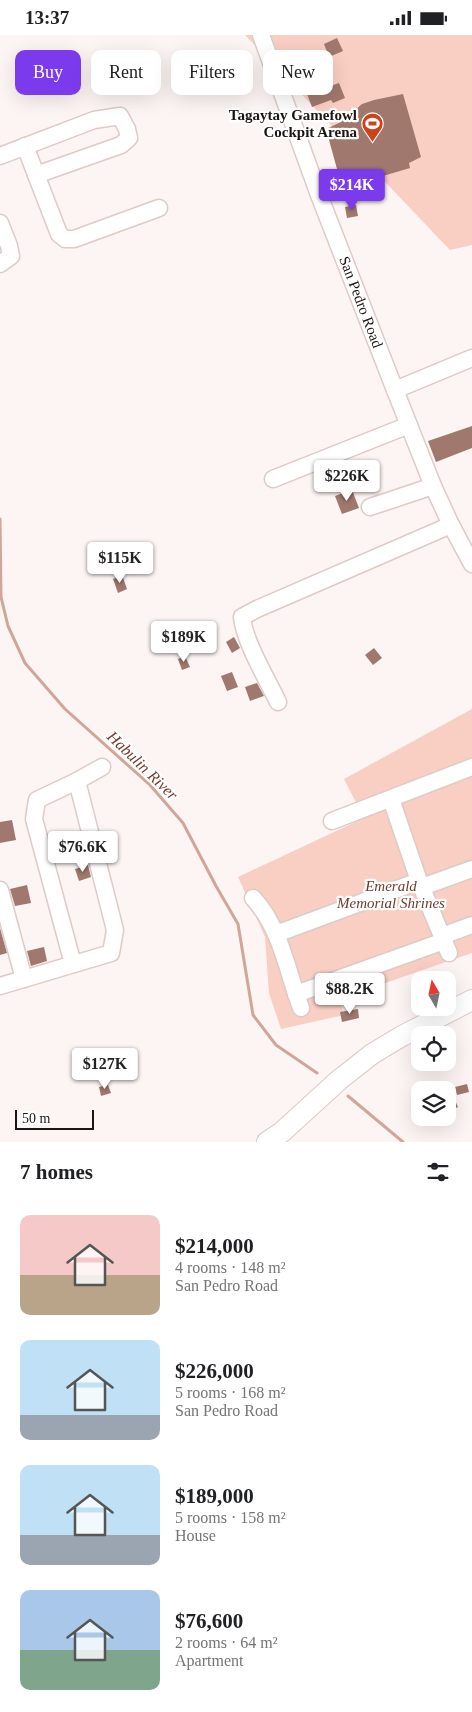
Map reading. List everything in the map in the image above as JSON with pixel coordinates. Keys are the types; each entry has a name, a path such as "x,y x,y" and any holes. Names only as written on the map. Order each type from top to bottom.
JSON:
{"main road":[{"path":"267,1142 282,1132 338,1080 372,1053 472,999"}],"street":[{"name":"San Pedro Road","path":"263,36 319,195 395,390 433,486 472,564"},
{"path":"0,156 94,120 120,116 127,129 129,138 121,145 36,175"},
{"path":"26,146 59,234 65,239 74,239 159,208"},
{"path":"0,223 12,256 0,264"},
{"path":"395,390 472,358"},
{"path":"273,479 409,425"},
{"path":"370,507 433,486"},
{"path":"278,702 252,649 243,626 242,617 451,525"},
{"path":"73,964 34,819 37,800 102,767"},
{"path":"332,821 472,767"},
{"path":"0,986 111,953 115,931 77,781"},
{"path":"391,799 420,884 445,943"},
{"path":"276,934 420,884 472,869"},
{"path":"0,890 24,979"},
{"path":"253,898 262,907 276,934 298,1001 445,943 472,925"}],"green space":[{"path":"245,35 472,35 472,245 450,250 302,95 333,95 333,50 263,50 263,54"},
{"name":"Emerald Memorial Shrines","path":"472,709 472,953 420,971 411,971 411,974 339,999 344,1015 281,1029 269,993 265,937 238,877 364,818 344,779"}],"building":[{"path":"337,38 343,51 333,55 333,50 326,50 324,44"},
{"path":"339,83 345,98 333,103 331,100 312,107 307,95 333,95 333,85"},
{"name":"Tagaytay Gamefowl Cockpit Arena","path":"403,94 421,157 409,163 410,168 359,183 354,189 340,181 344,172 337,169 326,129 341,122 362,104"},
{"path":"356,205 358,216 347,218 345,207"},
{"path":"472,426 472,448 436,462 428,441"},
{"path":"352,490 359,508 342,514 335,496"},
{"path":"122,575 127,589 118,593 113,579"},
{"path":"234,637 240,648 232,653 226,642"},
{"path":"374,648 382,658 373,665 365,655"},
{"path":"185,656 190,667 182,670 178,659"},
{"path":"232,672 238,687 227,691 221,676"},
{"path":"257,683 264,696 250,701 245,687"},
{"path":"12,820 16,840 0,843 0,822"},
{"path":"88,865 91,877 79,881 75,869"},
{"path":"27,885 31,903 15,906 10,889"},
{"path":"0,928 7,953 0,955"},
{"path":"44,947 47,961 31,966 27,951"},
{"path":"358,1009 359,1018 342,1022 340,1012"},
{"path":"467,1084 469,1092 457,1095 456,1087"},
{"path":"108,1085 111,1093 101,1096 99,1087"}],"waterway":[{"name":"Habulin River","path":"0,519 1,597 8,626 25,663 65,709 150,785 183,823 238,924 253,1015 276,1045 317,1073"},
{"name":"Habulin River","path":"348,1096 403,1142"}],"place":[{"name":"Tagaytay Gamefowl Cockpit Arena","path":"373,143"}]}
